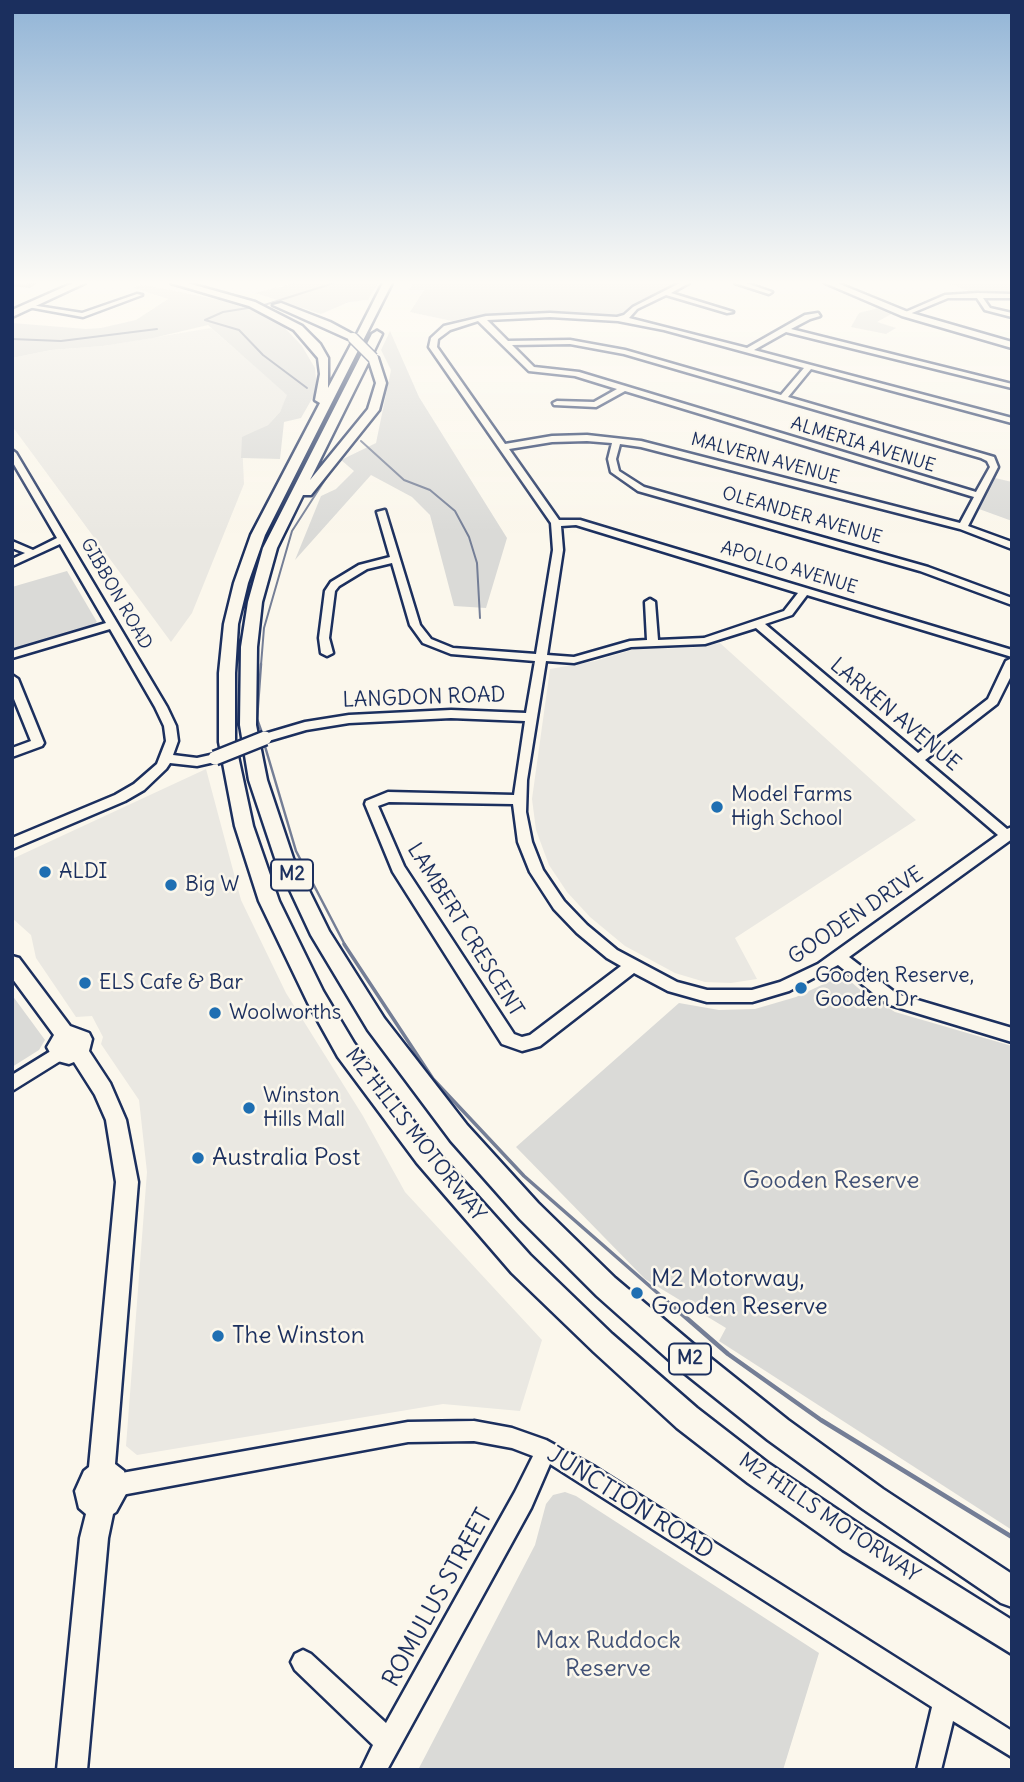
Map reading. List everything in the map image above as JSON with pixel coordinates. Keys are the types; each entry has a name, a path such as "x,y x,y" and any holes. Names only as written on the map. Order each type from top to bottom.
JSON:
{"highway":[{"name":"M2","path":"318,418 317,409 324,388 323,366"},
{"name":"M2 HILLS MOTORWAY","path":"345,366 258,535 241,583 231,624 226,709 231,773 244,826 269,901 315,997 346,1050 425,1155 522,1264 603,1343 687,1418 758,1473 855,1539 1012,1638"},
{"path":"277,532 360,366"},
{"name":"M2","path":"277,532 373,410 381,383 376,366"},
{"name":"M2 HILLS MOTORWAY","path":"277,532 260,580 248,647 248,724 253,759 284,858 321,935 376,1024 459,1133 529,1211 622,1302 778,1430 873,1499 1012,1592"}],"main road":[{"path":"12,963 68,1046 103,1090 117,1119 127,1182 106,1488 94,1530 72,1770"}],"street":[{"path":"447,366 556,523"},
{"name":"ALMERIA AVENUE","path":"526,366 533,372 569,373 979,496"},
{"path":"669,366 991,459 994,467 963,527"},
{"path":"806,366 1012,421"},
{"path":"937,366 1012,386"},
{"path":"782,398 809,367"},
{"path":"974,375 982,367"},
{"path":"557,403 596,405 624,389"},
{"name":"MALVERN AVENUE","path":"504,447 552,439 617,440 661,448 963,527 1012,546"},
{"name":"OLEANDER AVENUE","path":"617,440 612,459 615,472 641,489 924,569 1012,602"},
{"name":"GIBBON ROAD","path":"12,453 166,716 172,741 167,758"},
{"path":"382,513 415,625 427,641 451,651 541,659 585,659 623,645 705,641 788,613 805,592"},
{"name":"APOLLO AVENUE","path":"556,523 577,522 1012,654"},
{"name":"GOODEN DRIVE","path":"556,523 558,550 519,800 525,842 548,889 582,929 632,966 686,991 719,997 741,997 784,987 838,957 1009,834"},
{"path":"12,563 63,539"},
{"path":"12,544 32,553"},
{"path":"327,653 324,639 330,591 335,584 363,567 396,559"},
{"path":"650,602 653,642"},
{"path":"12,655 113,624"},
{"name":"LARKEN AVENUE","path":"758,624 1009,834"},
{"path":"918,760 993,701 1012,661"},
{"path":"12,679 38,743 12,753"},
{"name":"LANGDON ROAD","path":"167,758 197,762 305,726 362,718 451,714 532,717"},
{"path":"12,844 120,798 146,781 167,758"},
{"name":"LAMBERT CRESCENT","path":"519,800 388,797 371,804 398,868 508,1039 522,1044 534,1041 632,966"},
{"path":"838,957 892,999 1010,1030"},
{"path":"12,1084 68,1046"},
{"name":"JUNCTION ROAD","path":"106,1488 408,1432 484,1432 512,1437 546,1450 588,1474 1012,1745"},
{"name":"ROMULUS STREET","path":"373,1770 523,1500 546,1450"},
{"path":"303,1662 388,1742"},
{"path":"929,1770 945,1702"}],"shaded area":[{"path":"12,366 255,366 288,395 280,412 268,425 242,438 244,484 192,613 171,642 12,426"},
{"name":"Model Farms High School","path":"720,643 916,820 735,938 757,979 731,983 705,982 675,973 625,946 590,917 567,892 549,865 536,830 532,799 550,669 595,661 635,649 690,648"},
{"name":"Winston Hills Mall","path":"206,769 241,900 286,993 363,1116 405,1192 542,1340 520,1411 443,1404 137,1455 126,1446 147,1172 139,1100 101,1044 103,1037 92,1016 76,1017 36,958 31,935 12,918 12,859"}],"green space":[{"path":"254,366 314,366 317,390 301,418 284,422 280,459 241,458 242,437 268,425 280,412 287,395"},
{"path":"389,366 405,366 419,397 507,538 486,608 454,606 430,515 412,497 371,475 295,560 321,496 336,489 354,471 341,460 376,443 391,370"},
{"path":"995,478 1012,482 1012,521 979,509"},
{"path":"67,571 97,622 12,652 12,587"},
{"name":"Gooden Reserve","path":"843,975 864,993 895,1012 1012,1046 1012,1530 719,1341 726,1328 645,1279 516,1147 679,1003 719,1010 755,1009 796,997"},
{"path":"12,995 45,1040 39,1050 12,1067"},
{"name":"Max Ruddock Reserve","path":"565,1492 576,1496 819,1653 783,1770 418,1770 535,1545 546,1504 553,1495"}],"waterway":[{"path":"278,366 307,388"},
{"path":"361,441 404,480 430,490 455,511 469,537 477,563 480,618"},
{"path":"261,665 264,628 292,531 330,472"},
{"path":"261,664 257,719 262,733"},
{"path":"264,743 296,851 345,945"},
{"path":"344,944 433,1079 524,1176 677,1310"},
{"path":"675,1308 728,1354 821,1420 1012,1537"}],"place":[{"name":"Model Farms High School","path":"717,807"},
{"name":"ALDI","path":"45,872"},
{"name":"Big W","path":"171,885"},
{"name":"ELS Cafe & Bar","path":"85,983"},
{"name":"Gooden Reserve, Gooden Dr","path":"801,988"},
{"name":"Woolworths","path":"215,1013"},
{"name":"Winston Hills Mall","path":"249,1108"},
{"name":"Australia Post","path":"198,1158"},
{"name":"M2 Motorway, Gooden Reserve","path":"637,1293"},
{"name":"The Winston","path":"218,1336"}]}
